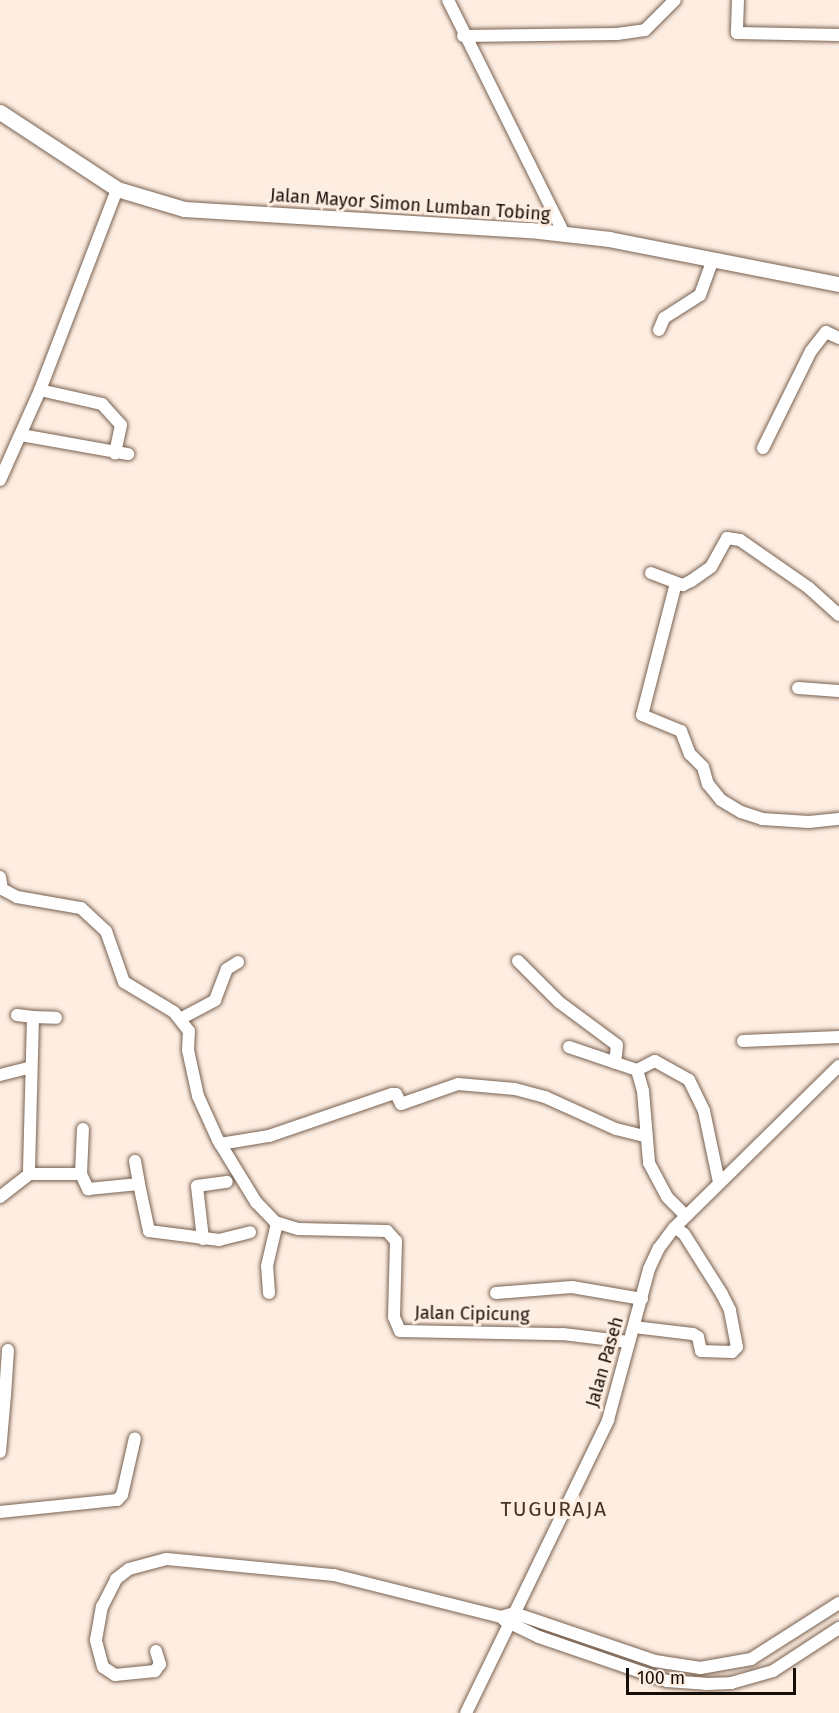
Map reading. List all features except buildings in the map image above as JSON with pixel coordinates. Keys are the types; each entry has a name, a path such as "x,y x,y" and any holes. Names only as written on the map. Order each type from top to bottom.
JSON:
{"main road":[{"name":"Jalan Mayor Simon Lumban Tobing","path":"0,112 117,189 184,209 530,230 624,242 839,284"}],"street":[{"path":"448,0 463,36 565,236"},
{"path":"463,36 617,34 645,30 675,0"},
{"path":"738,0 737,33 839,35"},
{"path":"0,480 40,390 117,189"},
{"path":"659,330 664,318 700,295 713,259"},
{"path":"763,448 811,351 826,332 839,338"},
{"path":"21,435 122,454 121,423 110,417 102,404 40,390"},
{"path":"651,573 683,585 701,577 727,538 740,540 809,588 839,615"},
{"path":"676,583 642,715 681,731 690,754 704,767 708,784 720,800 741,812 762,819 797,821 839,819"},
{"path":"798,688 839,691"},
{"path":"1,885 39,904 81,908 106,930 124,982 147,993 180,1019 189,1031 188,1050 198,1096 220,1144 273,1220 267,1266 269,1293"},
{"path":"518,961 559,1002 609,1036 617,1045 615,1063"},
{"path":"180,1019 215,1000 227,969 238,962"},
{"path":"18,1015 56,1018"},
{"path":"29,1174 33,1017"},
{"path":"744,1041 839,1037"},
{"path":"569,1047 637,1071 655,1061 689,1080 702,1105 719,1182"},
{"name":"Jalan Paseh","path":"466,1713 508,1618 586,1472 608,1420 654,1258 675,1227 839,1066"},
{"path":"0,1075 31,1067"},
{"path":"637,1071 643,1091 645,1136 650,1163 667,1197 686,1216"},
{"path":"220,1144 269,1136 392,1094 396,1094 401,1104 458,1084 515,1089 544,1097 616,1129 645,1136"},
{"path":"83,1129 81,1174 88,1189 139,1184"},
{"path":"135,1161 149,1231 227,1240 250,1232"},
{"path":"0,1197 29,1174 81,1174"},
{"path":"203,1239 197,1186 227,1182"},
{"name":"Jalan Cipicung","path":"273,1220 298,1229 387,1231 396,1241 394,1317 400,1331 563,1335 630,1342"},
{"path":"634,1327 693,1334 698,1337 701,1351 732,1352 737,1347 730,1310 684,1234 675,1227"},
{"path":"496,1293 572,1287 642,1299"},
{"path":"0,1452 8,1350"},
{"path":"0,1512 117,1500 122,1495 135,1438"},
{"path":"156,1651 160,1664 155,1671 115,1675 103,1667 96,1640 102,1607 116,1579 129,1569 167,1559 334,1575 508,1618 655,1661 700,1668 751,1659 839,1603"},
{"path":"508,1618 667,1681 706,1684 773,1671 839,1628"}],"district":[{"name":"TUGURAJA","path":"554,1509"}]}
